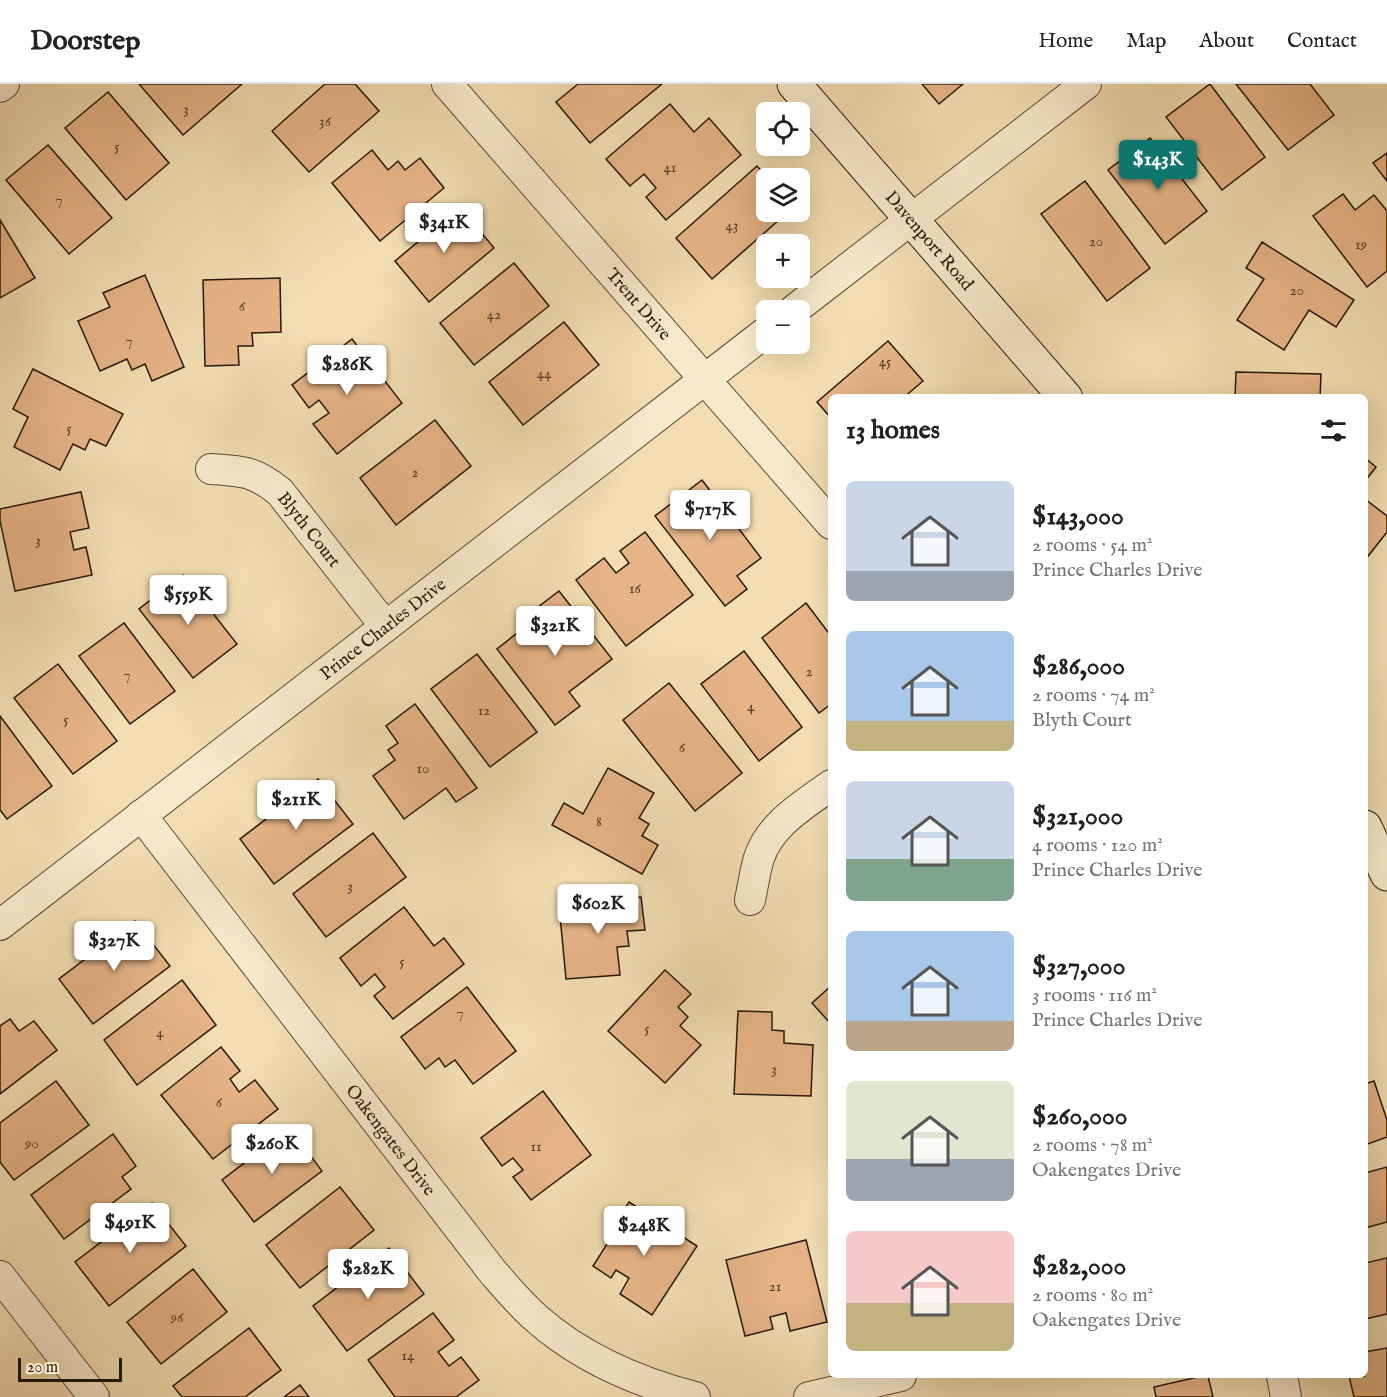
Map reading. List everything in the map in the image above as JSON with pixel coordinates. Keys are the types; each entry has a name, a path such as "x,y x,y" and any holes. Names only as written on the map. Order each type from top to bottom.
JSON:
{"street":[{"path":"0,87 4,84"},
{"name":"Trent Drive","path":"447,84 828,521"},
{"name":"Davenport Road","path":"794,84 1063,394"},
{"path":"807,300 1086,84"},
{"name":"Prince Charles Drive","path":"0,925 756,340"},
{"name":"Blyth Court","path":"211,469 244,471 264,479 280,492 385,626"},
{"path":"750,900 760,857 770,837 784,820 828,787"},
{"name":"Oakengates Drive","path":"141,815 492,1271 515,1297 563,1340 595,1360 628,1376 695,1397"},
{"path":"1368,833 1387,874"},
{"path":"0,1276 94,1397"},
{"path":"809,1397 892,1378"},
{"path":"1282,1378 1286,1397"}],"building":[{"path":"139,84 242,84 183,135"},
{"path":"325,84 355,84 379,111 309,172 272,131"},
{"path":"578,84 662,84 590,143 556,102"},
{"path":"922,84 963,84 939,104"},
{"path":"1210,84 1265,157 1222,190 1166,117"},
{"path":"1236,84 1310,84 1334,115 1288,150"},
{"path":"108,92 169,163 126,200 65,128"},
{"path":"670,104 694,132 709,118 741,155 666,220 646,197 656,188 644,174 630,186 606,159"},
{"path":"1150,138 1207,211 1165,244 1108,170"},
{"path":"48,145 112,218 69,254 6,180"},
{"path":"372,150 388,170 398,161 405,170 420,158 444,188 380,241 332,183"},
{"path":"1387,153 1387,181 1373,163"},
{"path":"757,166 759,168 756,168 756,222 777,222 763,234 756,234 756,240 712,279 676,238"},
{"path":"1085,181 1150,268 1107,301 1041,214"},
{"path":"1343,194 1355,210 1374,195 1387,211 1387,271 1367,287 1313,216"},
{"path":"460,207 494,248 429,302 395,261"},
{"path":"0,220 35,278 0,298"},
{"path":"1262,242 1354,300 1336,327 1309,310 1284,350 1237,320 1264,279 1246,268"},
{"path":"514,263 549,306 474,365 440,323"},
{"path":"145,275 184,367 152,381 145,364 132,370 127,359 100,371 78,321 110,307 103,293"},
{"path":"280,278 281,332 252,333 253,346 238,346 239,365 205,366 203,280"},
{"path":"564,322 599,365 523,425 489,382"},
{"path":"352,339 402,403 337,454 313,424 329,413 319,400 309,408 292,385"},
{"path":"888,341 923,381 908,394 828,394 828,415 817,402"},
{"path":"33,369 123,414 106,446 90,439 85,450 73,444 60,470 14,447 28,417 13,409"},
{"path":"1236,372 1321,374 1320,394 1235,394"},
{"path":"435,420 471,466 396,525 360,478"},
{"path":"1368,460 1376,467 1368,477"},
{"path":"702,480 761,558 737,576 747,589 725,606 655,516"},
{"path":"81,492 89,528 70,532 74,550 86,547 92,575 15,591 0,521 0,509"},
{"path":"1368,501 1387,516 1387,532 1368,556"},
{"path":"645,532 693,595 626,646 576,580 604,558 616,573 629,563 620,551"},
{"path":"183,575 237,644 193,678 139,609"},
{"path":"559,591 612,659 569,692 580,706 555,725 497,649 521,630 529,640 542,631 529,614"},
{"path":"806,603 828,632 828,706 819,713 762,638"},
{"path":"124,623 175,691 130,724 79,656"},
{"path":"744,651 802,727 759,761 701,684"},
{"path":"477,654 537,732 490,767 431,689"},
{"path":"58,664 117,741 73,774 14,698"},
{"path":"669,683 742,773 695,811 623,720"},
{"path":"415,704 477,788 456,802 446,788 404,819 373,776 395,760 388,750 398,743 386,726"},
{"path":"0,716 52,786 7,819 0,810"},
{"path":"608,768 654,793 639,818 649,824 642,836 658,845 642,874 552,825 564,803 583,814"},
{"path":"318,779 353,824 274,884 240,839"},
{"path":"373,833 406,877 326,937 293,894"},
{"path":"641,897 645,930 627,931 629,946 617,947 620,975 566,979 559,905"},
{"path":"404,907 434,946 444,938 464,964 393,1019 374,996 385,987 375,974 361,986 340,958"},
{"path":"135,921 170,966 93,1024 59,979"},
{"path":"665,970 691,994 678,1007 688,1017 680,1026 701,1045 665,1083 608,1031"},
{"path":"182,980 216,1025 137,1085 104,1040"},
{"path":"467,987 516,1051 473,1084 455,1060 445,1067 439,1058 425,1069 401,1037"},
{"path":"828,989 828,1021 812,1003"},
{"path":"738,1011 772,1012 772,1030 784,1031 784,1043 813,1045 811,1096 734,1094"},
{"path":"10,1019 19,1031 34,1021 57,1050 0,1094 0,1026"},
{"path":"221,1047 240,1071 230,1079 239,1092 255,1080 278,1109 213,1159 161,1095"},
{"path":"56,1081 89,1125 14,1180 0,1162 0,1123"},
{"path":"1374,1081 1387,1120 1387,1137 1368,1144 1368,1083"},
{"path":"543,1091 591,1155 531,1200 513,1177 523,1170 513,1158 502,1166 481,1138"},
{"path":"290,1128 322,1171 254,1222 222,1180"},
{"path":"113,1134 136,1166 122,1177 131,1189 64,1239 31,1195"},
{"path":"1387,1167 1387,1222 1368,1227 1368,1172"},
{"path":"340,1187 374,1230 300,1288 266,1245"},
{"path":"629,1202 697,1246 652,1315 620,1294 629,1278 616,1270 611,1278 593,1266 609,1241 605,1238"},
{"path":"152,1203 186,1246 109,1306 75,1262"},
{"path":"806,1240 827,1322 790,1331 786,1313 770,1317 773,1329 745,1336 726,1260"},
{"path":"389,1248 424,1294 347,1351 313,1306"},
{"path":"1387,1258 1387,1314 1368,1318 1368,1262"},
{"path":"193,1269 227,1312 161,1364 127,1322"},
{"path":"433,1313 454,1340 438,1352 449,1366 461,1357 479,1380 456,1397 395,1397 368,1360"},
{"path":"249,1328 281,1370 245,1397 182,1397 173,1386"},
{"path":"1387,1348 1387,1397 1354,1397 1349,1378 1368,1378 1368,1351"},
{"path":"1193,1378 1208,1378 1213,1397 1156,1397 1154,1387"},
{"path":"300,1385 309,1397 284,1397"}]}
